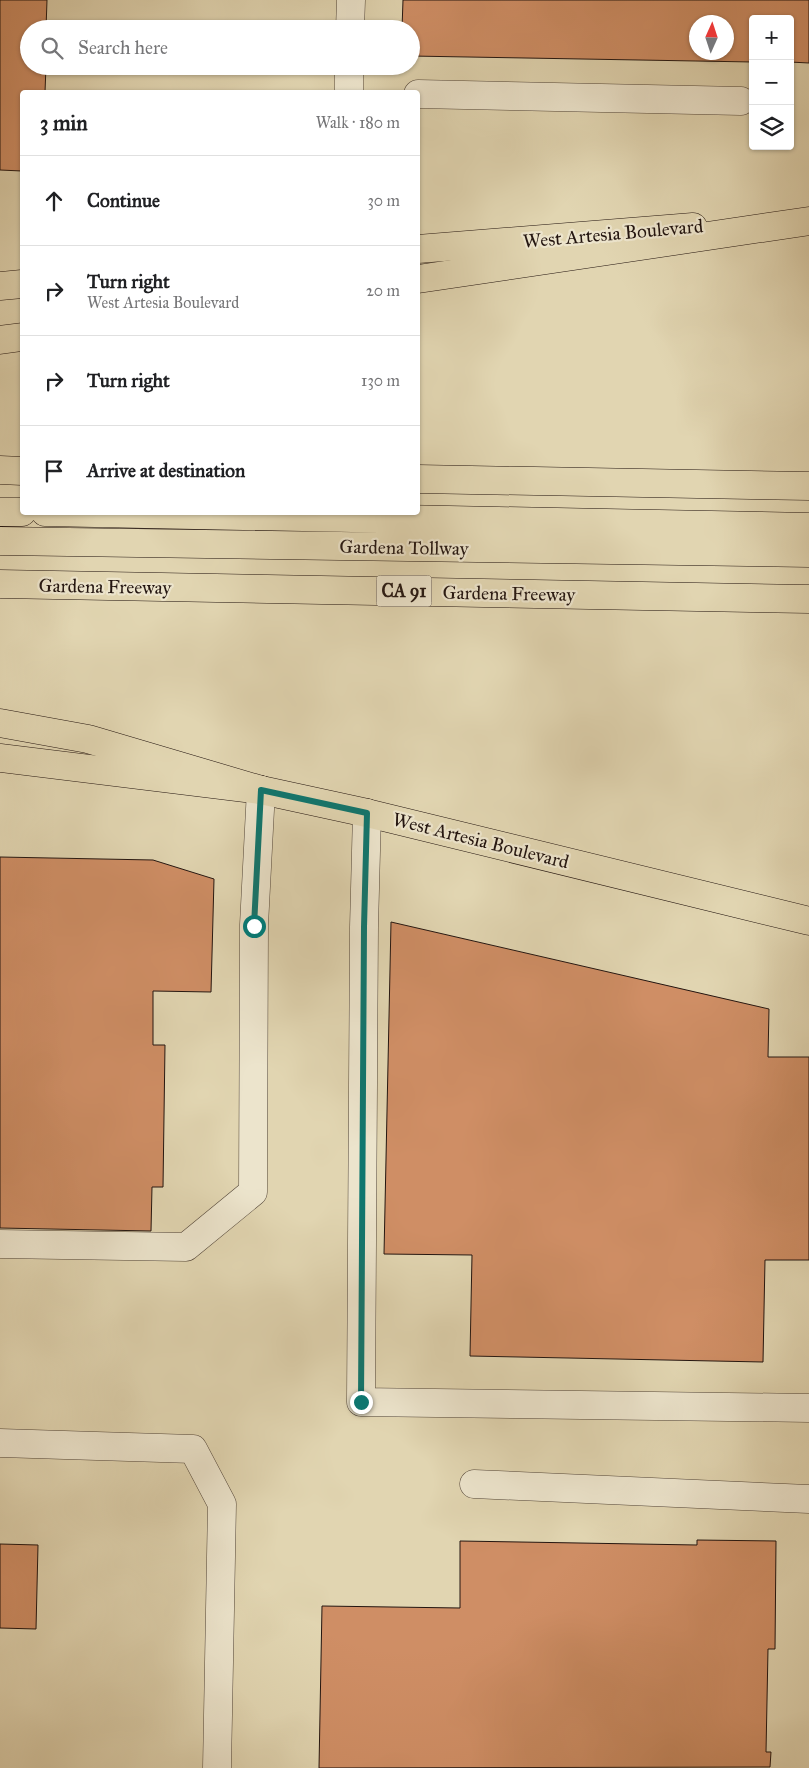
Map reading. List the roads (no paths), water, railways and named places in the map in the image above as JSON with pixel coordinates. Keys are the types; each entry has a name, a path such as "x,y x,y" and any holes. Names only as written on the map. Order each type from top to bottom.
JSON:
{"main road":[{"name":"West Artesia Boulevard","path":"420,249 809,220"},
{"path":"420,279 809,220"},
{"path":"0,286 20,284"},
{"path":"0,340 20,337"},
{"path":"0,470 20,471"},
{"path":"420,479 809,486"},
{"path":"0,512 20,512"},
{"name":"Gardena Tollway","path":"198,515 809,527"},
{"name":"Gardena Tollway","path":"0,541 809,553"},
{"name":"Gardena Freeway","path":"0,584 809,599"},
{"path":"0,723 88,739 261,790"},
{"name":"West Artesia Boulevard","path":"0,758 261,790 367,813 809,920"}],"lane":[{"path":"350,20 351,0"},
{"path":"349,90 350,75"},
{"path":"420,94 741,101"},
{"path":"0,1244 186,1247 253,1192 254,926 261,790"},
{"path":"367,813 364,927 361,1402 809,1408"},
{"path":"0,1443 192,1449 222,1504 217,1768"},
{"path":"474,1484 809,1499"}]}
